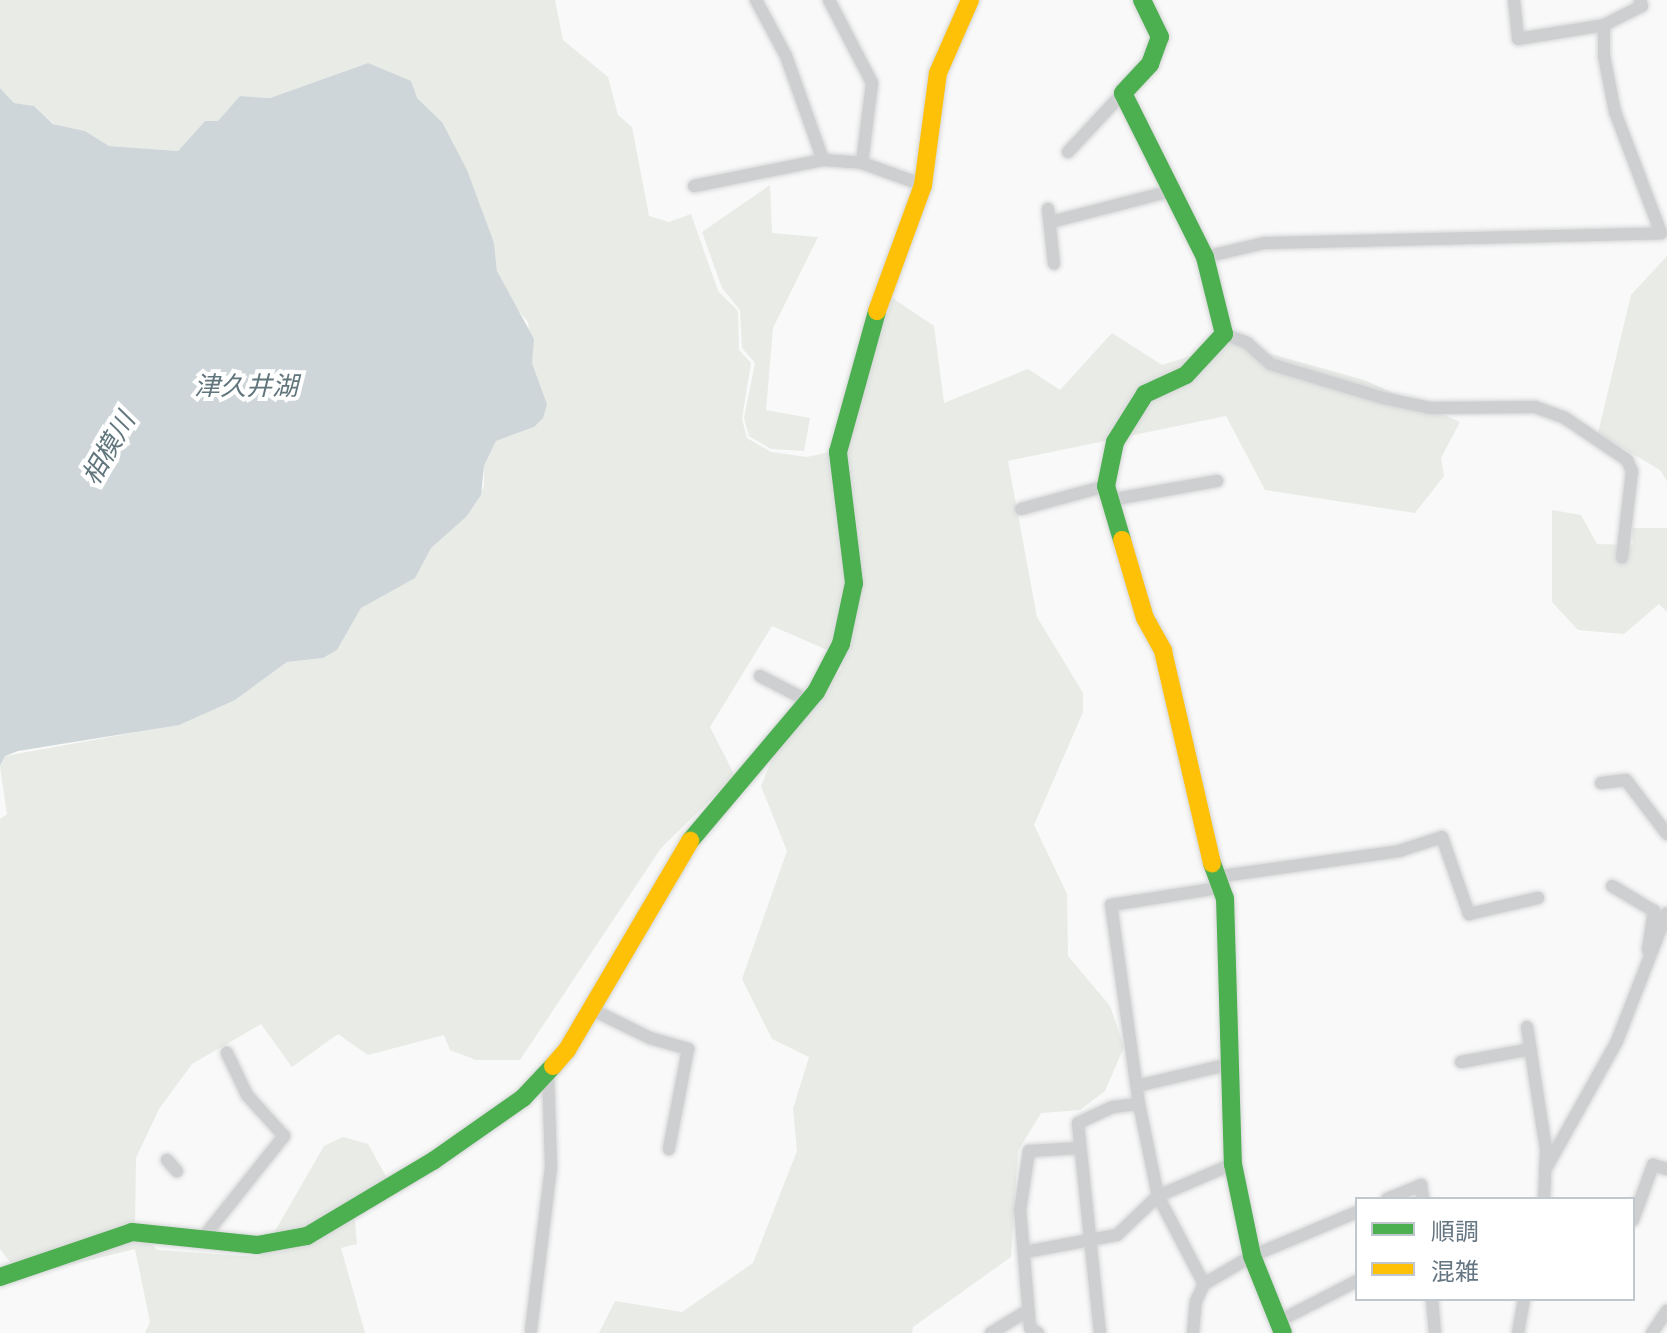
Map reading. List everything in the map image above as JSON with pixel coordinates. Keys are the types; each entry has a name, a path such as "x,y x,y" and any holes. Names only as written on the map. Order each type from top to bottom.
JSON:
{"street":[{"path":"756,0 786,56 823,160"},
{"path":"829,0 872,83 862,163"},
{"path":"0,1277 132,1232 257,1245 307,1236 433,1161 523,1098 548,1073 591,1009 692,838 808,701 841,644 854,583 837,471 842,435 871,329 923,185 938,73 970,0"},
{"path":"1068,152 1150,64 1160,37 1142,0"},
{"path":"1514,0 1518,39 1604,25 1642,6 1640,0"},
{"path":"1205,257 1264,243 1661,233 1615,112 1604,56 1604,25"},
{"path":"1123,93 1175,190 1205,257 1224,334 1216,348 1186,375 1138,402 1115,442 1108,493 1145,618 1163,651 1216,882 1225,898 1233,1164 1252,1256 1281,1327 1355,1282"},
{"path":"694,186 823,160 862,163 923,185"},
{"path":"1054,264 1050,216 1175,190"},
{"path":"1224,334 1247,343 1270,364 1383,398 1430,408 1535,407 1565,418 1627,460 1632,471 1622,557"},
{"path":"1021,509 1108,493 1217,481"},
{"path":"760,676 808,701"},
{"path":"1601,783 1626,780 1667,834"},
{"path":"1204,1284 1158,1196 1139,1104 1111,905 1216,882 1399,851 1442,837 1469,914 1538,898"},
{"path":"1612,886 1654,911 1650,957"},
{"path":"1545,1170 1617,1041 1667,913"},
{"path":"591,1009 650,1038 688,1049 669,1149"},
{"path":"1527,1027 1545,1170 1544,1197"},
{"path":"1461,1062 1531,1049"},
{"path":"202,1239 284,1136 247,1095 227,1053"},
{"path":"1137,1086 1230,1064"},
{"path":"531,1330 551,1167 548,1073"},
{"path":"1100,1333 1078,1123 1113,1107 1139,1104"},
{"path":"1038,1333 1030,1328 1020,1210 1029,1151 1080,1148"},
{"path":"167,1160 177,1171"},
{"path":"1025,1252 1090,1243 1117,1235 1158,1196 1233,1164"},
{"path":"1635,1214 1653,1165 1667,1169"},
{"path":"1392,1197 1421,1185 1423,1197"},
{"path":"1193,1333 1196,1301 1204,1284 1252,1256 1355,1213"},
{"path":"1432,1301 1435,1333"},
{"path":"1518,1333 1524,1301"},
{"path":"991,1333 1029,1310"},
{"path":"1652,1333 1667,1311"}],"shaded area":[{"path":"0,0 555,0 563,40 608,77 618,115 632,127 649,216 669,222 691,214 718,291 738,311 739,350 751,363 742,419 747,438 771,452 807,457 847,448 891,297 934,326 944,403 1028,369 1060,390 1112,333 1162,365 1231,343 1364,380 1460,422 1441,458 1444,476 1415,513 1265,490 1226,416 1008,461 1037,617 1083,693 1083,712 1034,825 1067,894 1068,956 1110,1006 1124,1047 1105,1091 1080,1110 1041,1113 1018,1151 1011,1257 913,1327 912,1333 599,1333 615,1301 682,1312 753,1263 797,1151 793,1109 809,1057 772,1039 742,979 787,851 761,786 772,759 842,668 832,652 772,626 710,727 735,776 661,848 520,1060 476,1060 450,1050 444,1035 368,1055 338,1034 292,1067 261,1024 192,1064 159,1109 136,1158 135,1224 157,1250 260,1257 324,1146 343,1137 368,1144 388,1180 353,1198 357,1244 341,1248 365,1333 145,1333 150,1322 135,1249 37,1273 10,1262 0,1249 0,819 7,814 0,767 5,756 132,733 235,700 287,662 323,658 337,650 361,608 466,517 484,486 484,466 496,441 534,427 547,404 532,363 528,322 511,302 497,271 494,243 442,122 417,98 368,63 270,98 240,96 218,122 205,121 178,151 109,146 85,131 54,124 34,106 14,103 0,88"},
{"path":"770,185 772,233 818,237 773,328 766,410 810,418 804,451 771,449 749,436 744,418 755,363 742,348 740,310 722,288 702,232"},
{"path":"1667,256 1667,481 1660,470 1598,433 1631,295"},
{"path":"1552,510 1581,515 1597,544 1633,545 1632,528 1667,528 1667,612 1659,604 1624,634 1578,630 1552,602"}],"water":[{"name":"津久井湖","path":"368,63 411,81 417,98 442,122 467,170 494,243 497,271 534,339 532,363 547,404 543,418 534,427 496,441 484,466 481,495 466,517 431,548 415,578 361,608 337,650 323,658 287,662 235,700 179,725 18,751 5,756 0,766 0,88 14,103 34,106 53,124 85,131 109,146 178,151 205,121 218,121 240,96 270,98"}],"traffic: fast":[{"path":"1122,540 1106,486 1115,442 1145,394 1186,375 1224,334 1205,257 1123,93 1150,64 1160,37 1142,0"},
{"path":"690,841 816,692 841,644 854,583 838,452 877,311"},
{"path":"1212,863 1225,898 1233,1164 1252,1256 1283,1333"},
{"path":"0,1277 132,1232 257,1245 307,1236 433,1161 523,1098 553,1066"}],"traffic: slow":[{"path":"877,311 923,185 938,73 970,0"},
{"path":"1122,540 1145,618 1163,651 1212,863"},
{"path":"553,1066 567,1050 690,841"}],"water label":[{"name":"相模川","path":"109,449"}]}
